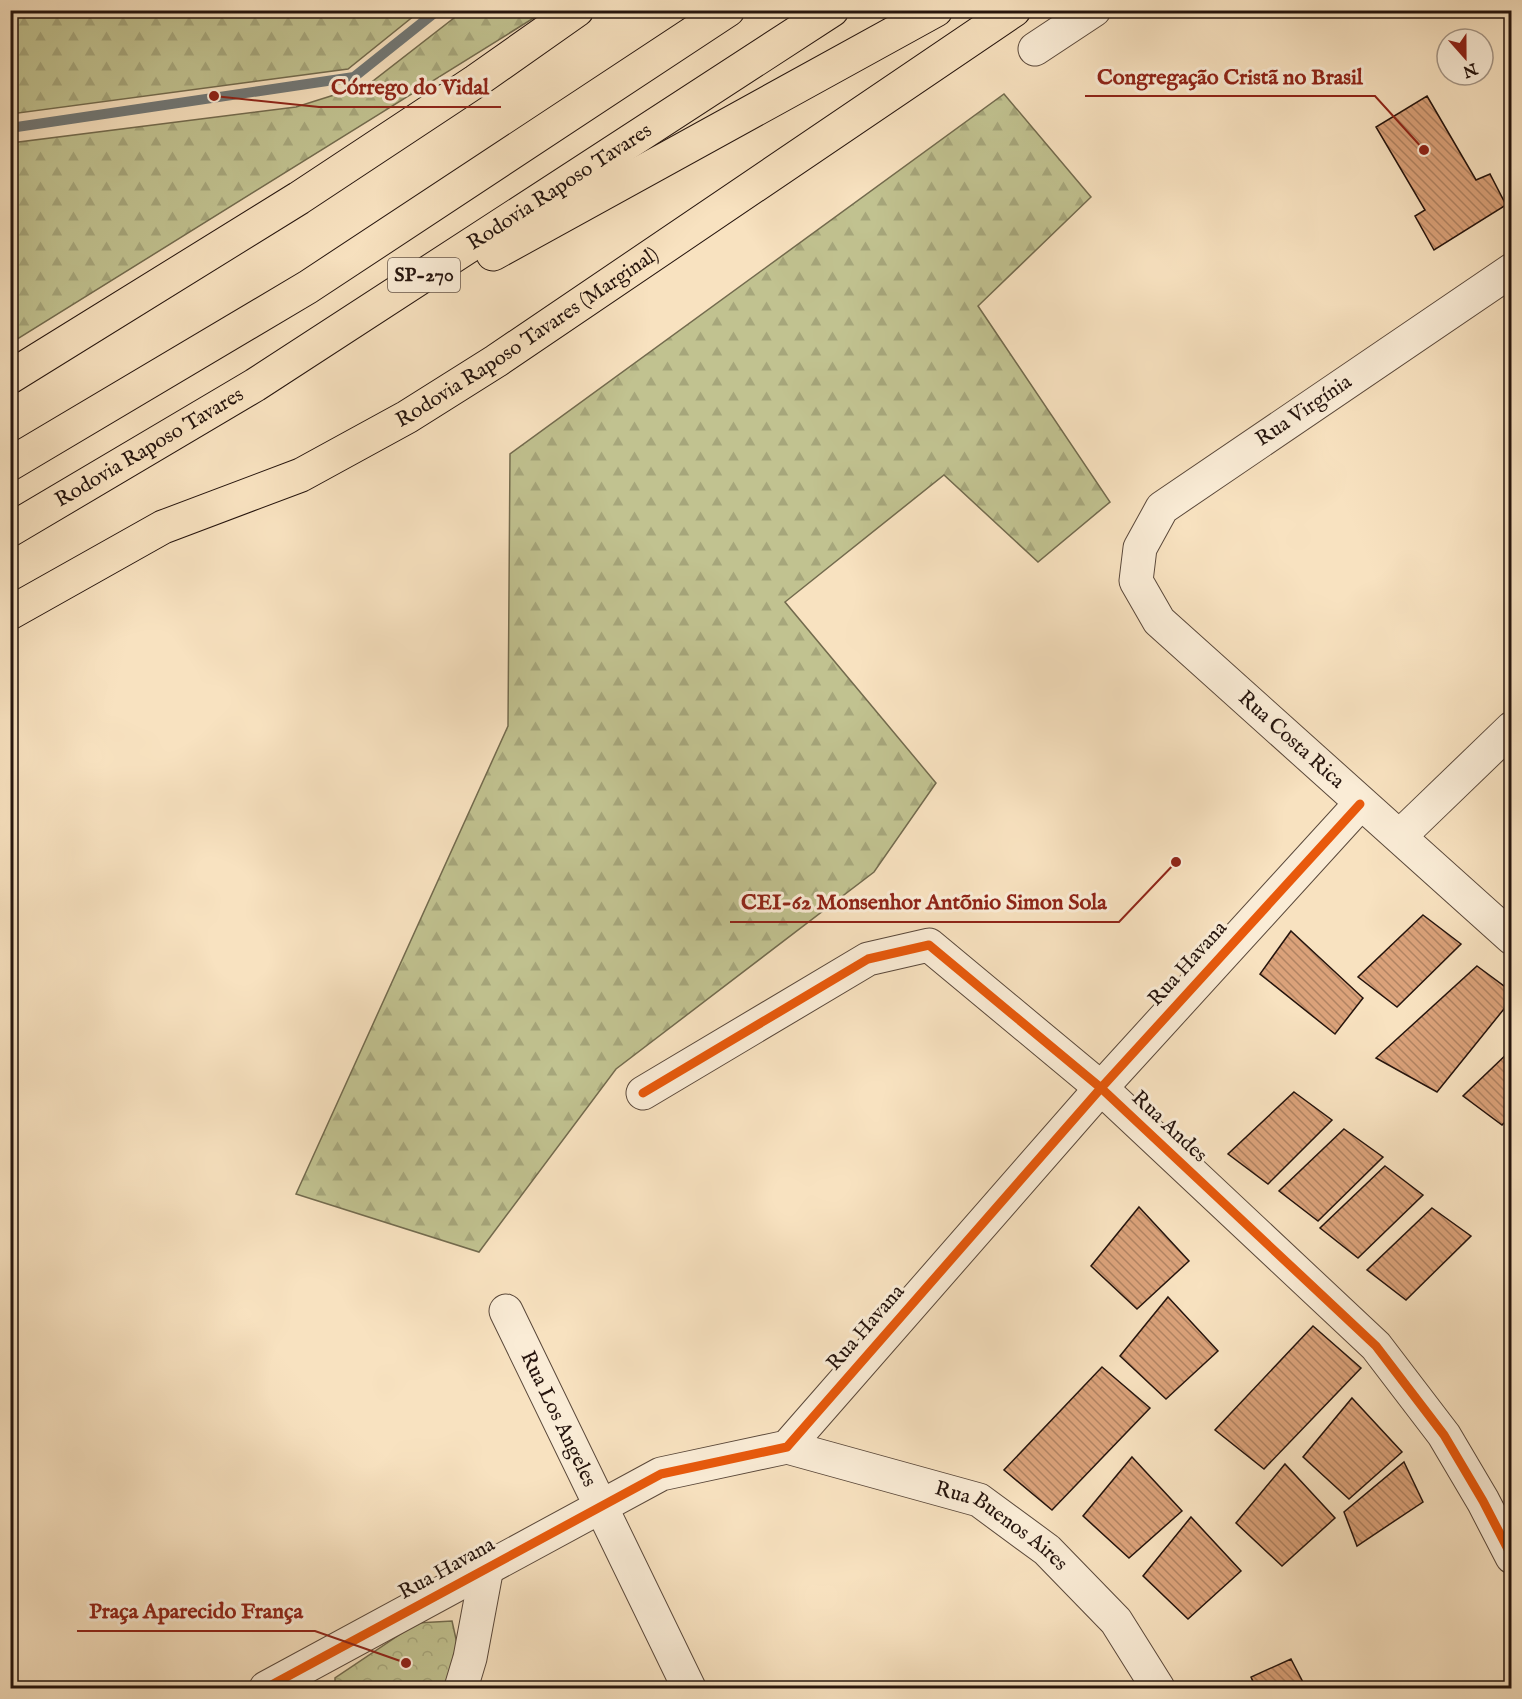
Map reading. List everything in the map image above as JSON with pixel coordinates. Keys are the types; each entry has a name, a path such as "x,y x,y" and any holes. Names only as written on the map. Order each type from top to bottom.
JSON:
{"highway":[{"path":"10,377 299,198 476,81 577,10"},
{"name":"SP-270","path":"10,464 308,287 728,10"},
{"name":"Rodovia Raposo Tavares","path":"10,530 255,384 832,10"},
{"path":"255,384 936,10"},
{"name":"Rodovia Raposo Tavares (Marginal)","path":"10,613 164,527 301,475 407,417 496,361 1014,10"}],"street":[{"path":"1035,50 1094,10"},
{"name":"Rua Virgínia","path":"1136,580 1140,548 1162,508 1512,270"},
{"name":"Rua Costa Rica","path":"1136,580 1159,621 1360,804 1400,836 1512,938"},
{"path":"1400,836 1512,728"},
{"name":"Rua Havana","path":"266,1689 299,1680 488,1567 661,1474 787,1447 1101,1088 1360,804"},
{"name":"Rua Andes","path":"643,1093 868,959 928,945 1101,1088 1376,1346 1444,1435 1512,1557"},
{"name":"Rua Los Angeles","path":"506,1311 689,1689"},
{"name":"Rua Buenos Aires","path":"787,1447 979,1500 1047,1550 1116,1621 1158,1689"},
{"path":"461,1689 470,1658 488,1567"}],"green space":[{"path":"10,11 420,11 348,69 11,114"},
{"path":"463,11 545,11 11,343 11,143 296,107 369,84"},
{"path":"1004,94 1091,197 978,306 1110,502 1038,562 944,475 785,602 936,783 874,872 616,1069 479,1252 296,1194 508,726 510,454"},
{"path":"452,1621 458,1648 445,1688 335,1688 335,1678 417,1623"}],"building":[{"path":"1427,96 1476,180 1490,174 1506,205 1434,250 1415,216 1425,210 1376,127"},
{"path":"1423,915 1461,944 1397,1007 1358,977"},
{"path":"1291,931 1363,998 1335,1034 1260,974"},
{"path":"1477,966 1512,992 1512,999 1437,1092 1376,1058"},
{"path":"1512,1049 1512,1115 1502,1125 1463,1096"},
{"path":"1294,1092 1332,1120 1268,1184 1228,1154"},
{"path":"1344,1129 1383,1157 1318,1221 1279,1191"},
{"path":"1385,1166 1423,1195 1358,1258 1320,1228"},
{"path":"1139,1207 1189,1261 1137,1309 1091,1266"},
{"path":"1432,1208 1471,1236 1406,1300 1367,1270"},
{"path":"1168,1297 1218,1351 1166,1399 1120,1356"},
{"path":"1313,1326 1361,1368 1264,1469 1215,1430"},
{"path":"1102,1367 1150,1408 1052,1510 1004,1470"},
{"path":"1352,1398 1402,1452 1349,1499 1303,1457"},
{"path":"1132,1457 1182,1511 1129,1558 1083,1516"},
{"path":"1404,1462 1423,1502 1357,1546 1344,1512"},
{"path":"1285,1464 1335,1518 1282,1566 1236,1523"},
{"path":"1191,1517 1241,1571 1188,1619 1143,1576"},
{"path":"1291,1659 1306,1688 1256,1688 1251,1677"}],"waterway":[{"path":"10,128 354,77 438,10"}],"cycle path":[{"path":"266,1688 661,1474 787,1447 1101,1088 1360,804"},
{"path":"643,1093 868,959 929,945 1101,1088 1376,1346 1444,1435 1483,1501 1512,1557"}],"place":[{"name":"Córrego do Vidal","path":"214,96"},
{"name":"Congregação Cristã no Brasil","path":"1424,150"},
{"name":"CEI-62 Monsenhor Antõnio Simon Sola","path":"1176,862"},
{"name":"Praça Aparecido França","path":"406,1663"}]}
